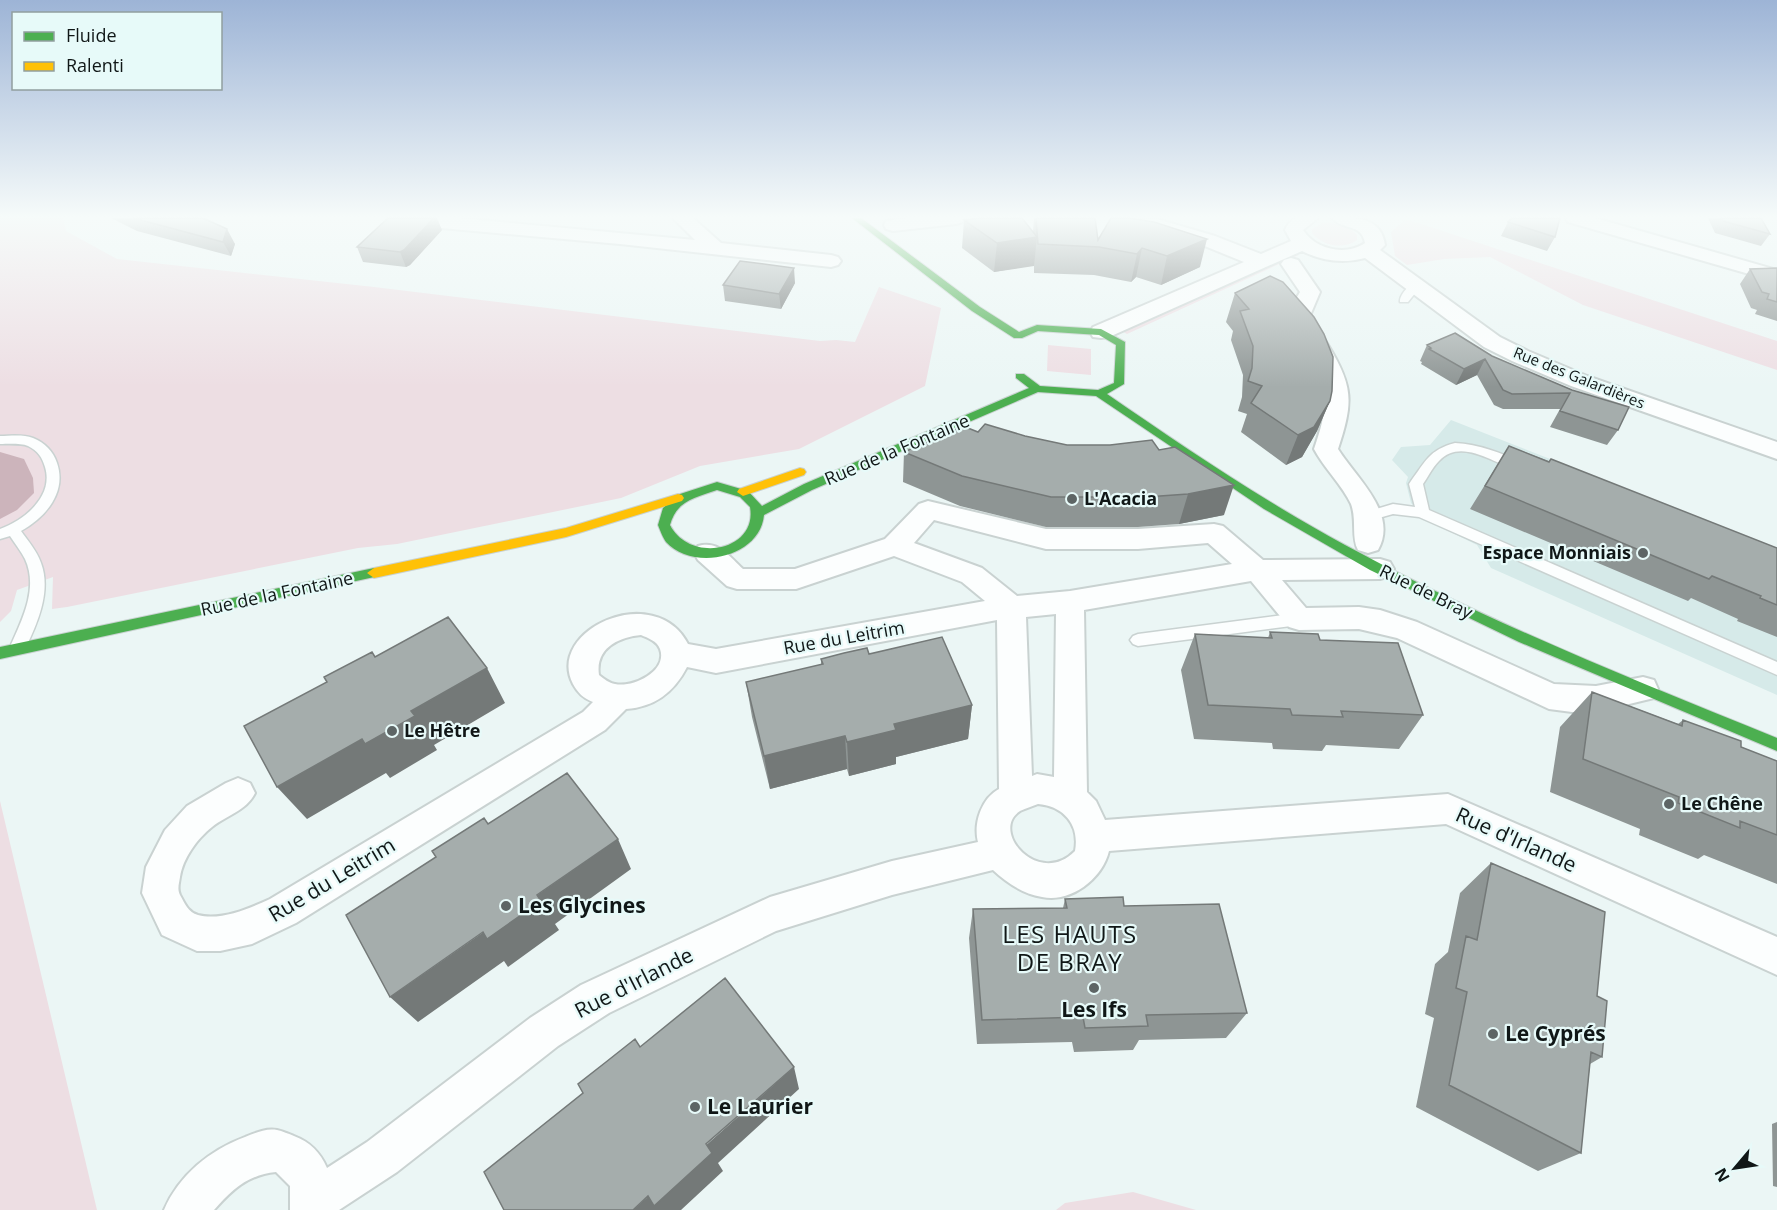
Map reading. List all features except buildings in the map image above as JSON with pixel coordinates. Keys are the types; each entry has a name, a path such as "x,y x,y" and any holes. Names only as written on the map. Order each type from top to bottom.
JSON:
{"street":[{"path":"930,274 1018,341 1037,328"},
{"path":"1101,332 1229,274"},
{"path":"1121,344 1269,274"},
{"name":"Rue de Bray","path":"1298,274 1310,292 1298,318 1299,323 1329,365 1337,389 1337,417 1326,449 1352,483 1368,516 1371,525 1369,548"},
{"name":"Rue des Galardières","path":"1392,274 1410,293 1520,356 1579,381 1777,451"},
{"path":"1021,317 1037,328 1101,332 1121,344"},
{"path":"1014,374 1037,389 1099,393 1125,388 1121,344"},
{"name":"Rue de la Fontaine","path":"759,513 808,487 1037,389"},
{"name":"Rue de Bray","path":"1099,393 1273,510 1369,548 1473,616 1777,745"},
{"name":"Rue de la Fontaine","path":"743,492 808,469"},
{"path":"652,538 669,541 686,550 708,553 724,551 751,535 757,524 759,513 751,498 743,492 717,486 703,487 678,498 668,508 663,519 663,530 669,541"},
{"name":"Rue de la Fontaine","path":"0,653 555,535 649,509 678,498"},
{"path":"708,553 737,579 796,579 895,546 928,510 1046,539 1138,539 1214,533 1257,570 1299,619 1359,618 1380,621 1407,630 1549,696 1567,701 1591,700 1643,689"},
{"name":"Rue de la Fontaine","path":"555,535 612,535"},
{"path":"895,546 972,574 1011,607 1016,793"},
{"name":"Rue du Leitrim","path":"676,653 717,661 1011,607 1070,602 1369,548"},
{"path":"1070,602 1070,798"},
{"path":"644,624 665,632 673,641 676,653 674,666 664,681 651,691 634,697 617,698 591,688 584,677 582,665 587,651 596,640 609,631 628,625 644,624"},
{"name":"Rue du Leitrim","path":"238,793 199,818 177,841 164,867 160,892 175,922 197,933 220,933 252,926 283,910 594,722 617,698"},
{"path":"1037,789 1054,791 1070,798 1080,807 1090,822 1094,837 1093,848 1087,863 1075,874 1059,880 1044,880 1026,876 1010,867 998,853 992,831 995,815 1004,802 1016,793 1037,789"},
{"name":"Rue d'Irlande","path":"1094,837 1448,809 1777,956"},
{"name":"Rue d'Irlande","path":"313,1205 382,1157 544,1032 595,999 770,915 892,878 998,853"},
{"name":"Rue d'Irlande","path":"186,1210 214,1176 237,1160 261,1152 283,1153 300,1162 311,1179 313,1205"}],"lane":[{"path":"0,440 29,441 48,454 54,477 47,500 34,515 7,532 34,561 39,582 29,623 17,650"},
{"path":"1422,513 1416,484 1437,455 1447,450 1460,448 1474,450 1535,473"},
{"path":"1368,516 1393,509 1422,513 1777,669"},
{"path":"1138,640 1299,619"}],"shaded area":[{"path":"0,274 259,274 820,341 855,342 879,287 941,308 925,386 799,449 700,466 621,498 397,544 358,548 52,609 53,577 17,590 11,611 0,622"},
{"path":"1241,274 1257,274 1127,334 1120,330"},
{"path":"1524,274 1575,274 1777,341 1777,370 1583,305"},
{"path":"1048,345 1091,349 1091,375 1047,371"},
{"path":"1451,420 1777,548 1777,695 1491,568 1477,545 1430,522 1411,503 1406,483 1408,477 1392,460 1401,447 1430,445"},
{"path":"0,452 24,459 33,478 34,493 17,510 0,519"},
{"path":"0,801 97,1210 0,1210"},
{"path":"1133,1192 1196,1210 1056,1210 1065,1203"}],"traffic: fast":[{"path":"930,274 976,309 1018,336"},
{"path":"1018,336 1037,328 1101,332 1121,344 1119,384"},
{"path":"1020,376 1037,389 1099,393 1118,385"},
{"path":"758,513 808,487 1037,389"},
{"path":"1099,393 1269,506 1375,567 1474,616 1777,745"},
{"path":"717,486 744,494 756,505 758,515 755,528 746,539 725,551 704,554 685,549 671,539 664,525 668,511 685,497 717,486"},
{"path":"0,653 374,573"}],"traffic: slow":[{"path":"743,492 800,472"},
{"path":"374,573 566,532 678,498"}],"place":[{"name":"L'Acacia","path":"1072,499"},
{"name":"Espace Monniais","path":"1643,553"},
{"name":"Le Hêtre","path":"392,731"},
{"name":"Le Chêne","path":"1669,804"},
{"name":"Les Glycines","path":"506,906"},
{"name":"Les Ifs","path":"1094,988"},
{"name":"Le Cyprés","path":"1493,1034"},
{"name":"Le Laurier","path":"695,1107"}],"district":[{"name":"LES HAUTS DE BRAY","path":"1070,949"}]}
